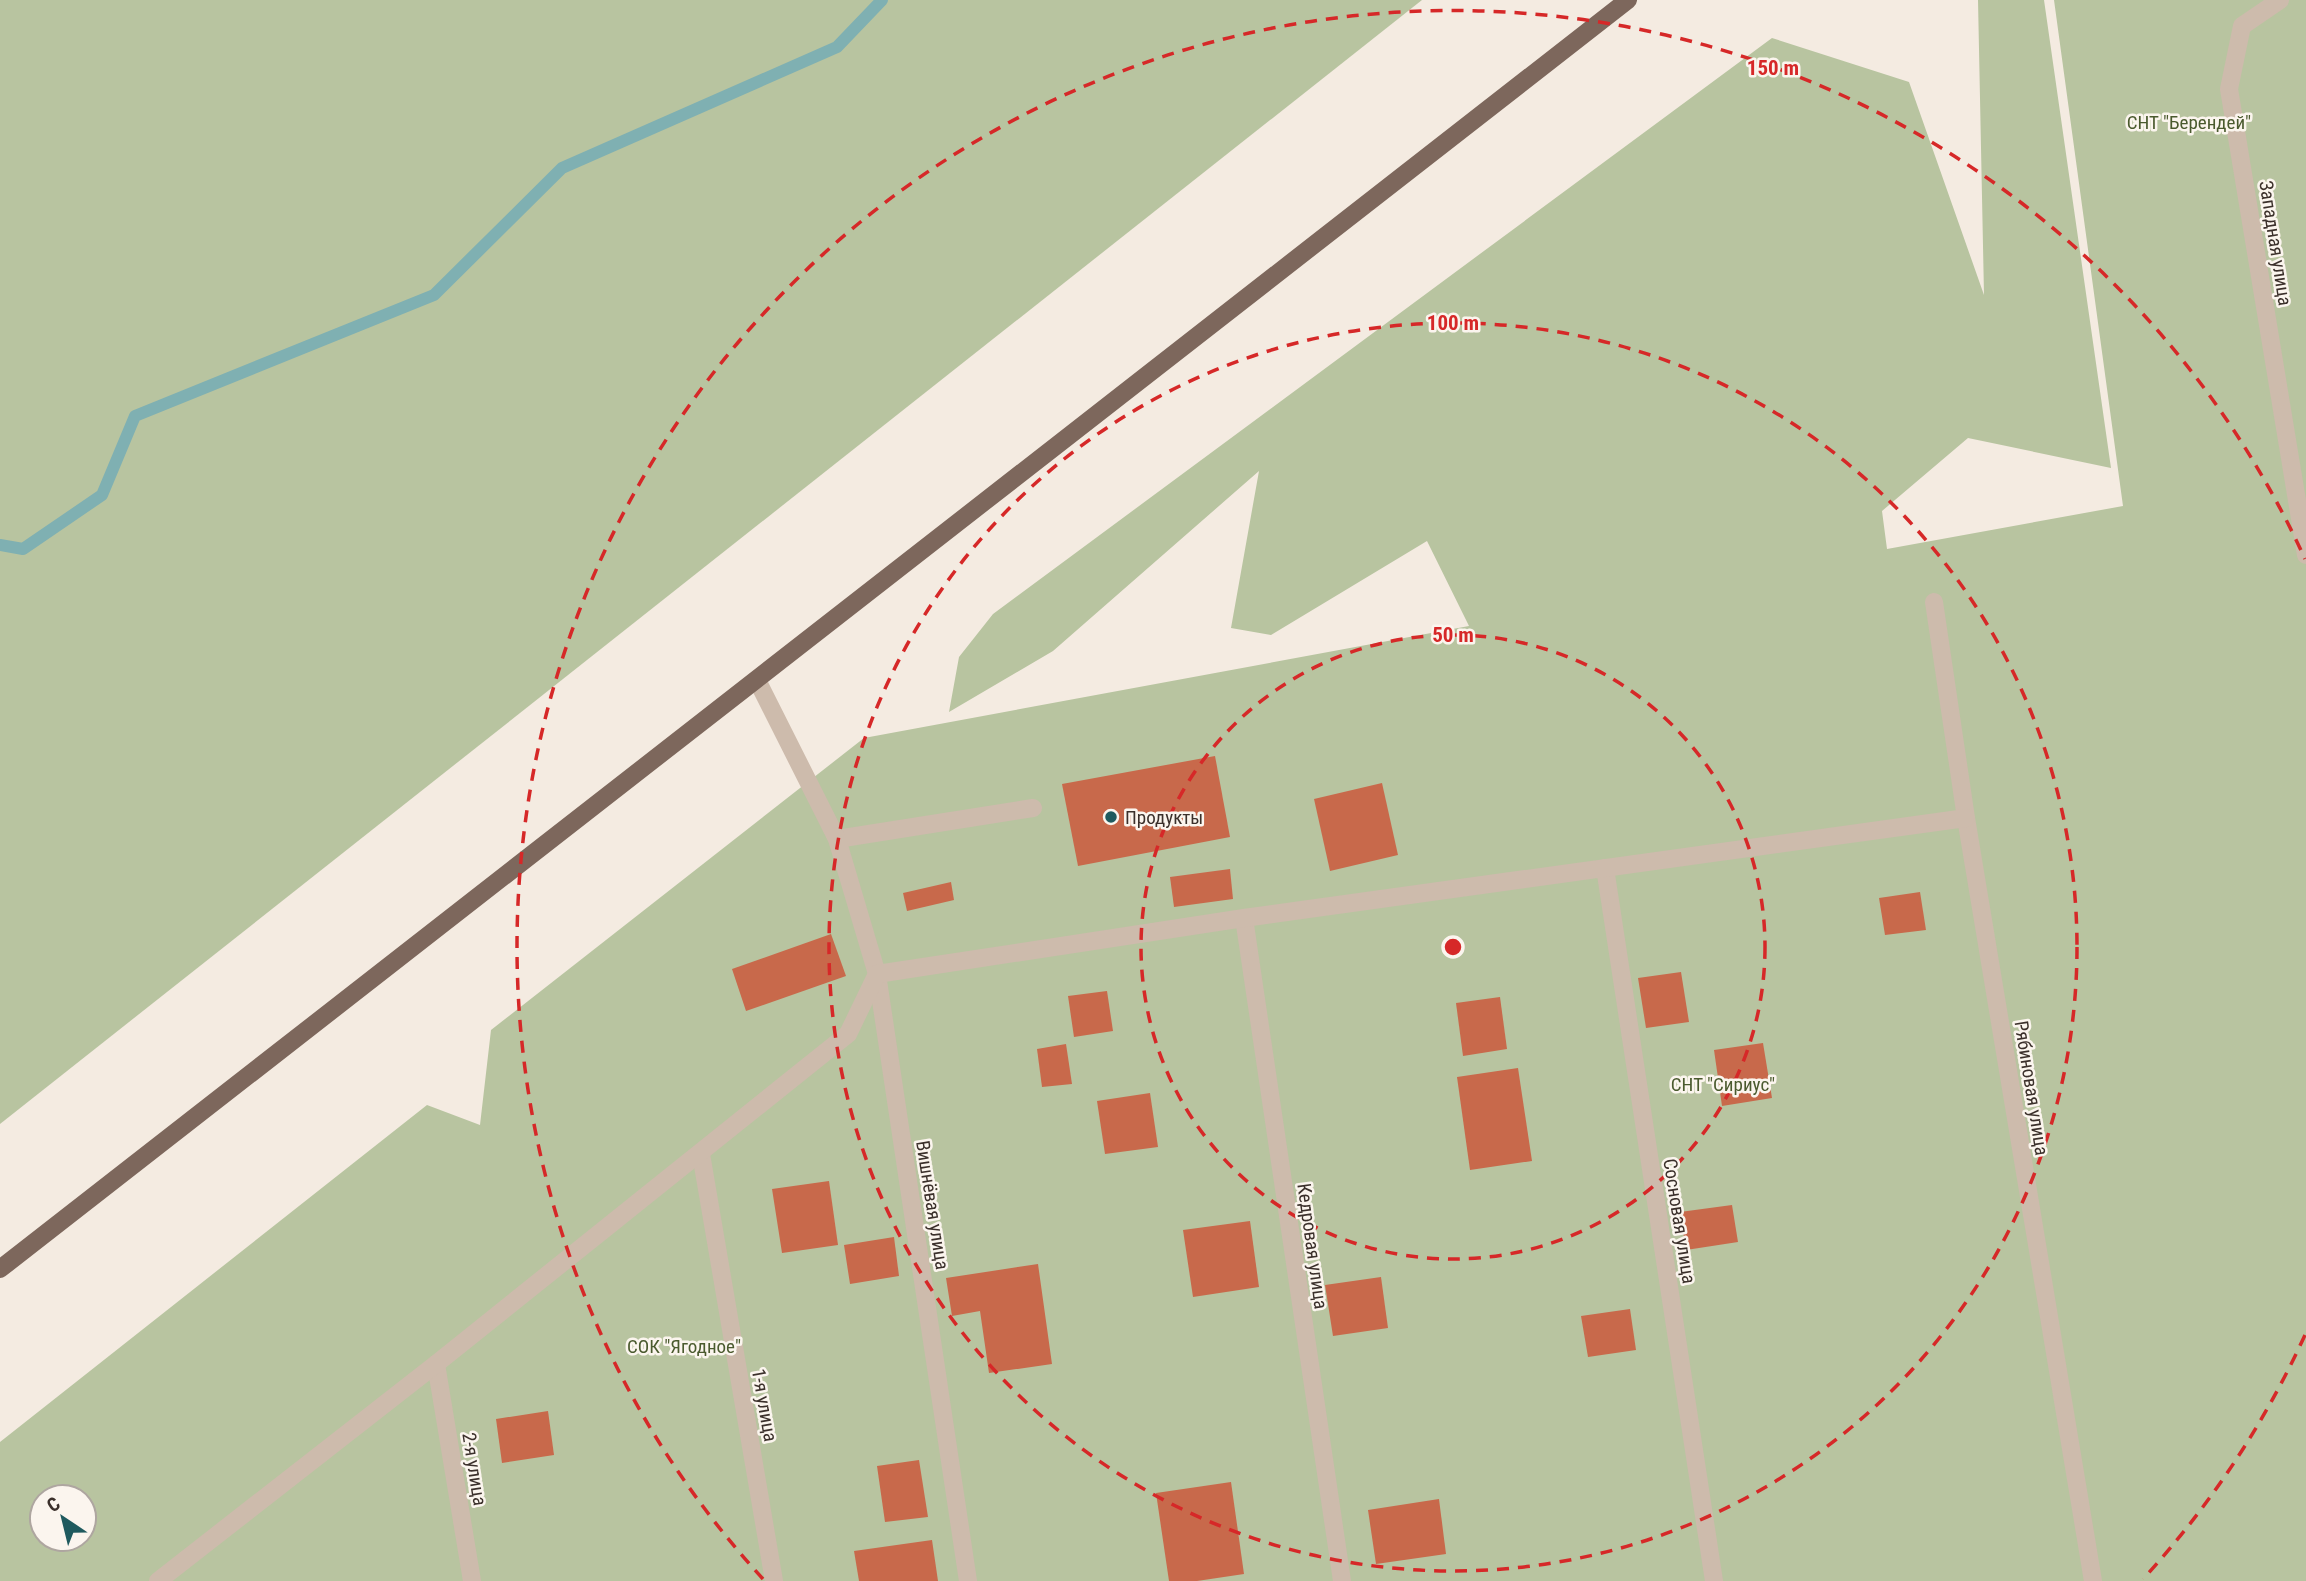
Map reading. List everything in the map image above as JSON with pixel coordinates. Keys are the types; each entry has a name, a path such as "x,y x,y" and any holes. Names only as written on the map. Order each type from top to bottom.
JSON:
{"main road":[{"path":"0,1269 1628,0"}],"street":[{"name":"Западная улица","path":"2280,0 2242,26 2229,89 2306,555"},
{"name":"Рябиновая улица","path":"1934,602 1966,818 2093,1581"},
{"name":"Вишнёвая улица","path":"757,680 837,839 877,974 968,1581"},
{"path":"837,839 1033,808"},
{"path":"167,1578 848,1034 877,974 1244,918 1966,818"},
{"name":"Сосновая улица","path":"1605,868 1714,1581"},
{"name":"Кедровая улица","path":"1244,918 1342,1581"},
{"name":"1-я улица","path":"701,1154 774,1581"},
{"name":"2-я улица","path":"436,1364 472,1581"}],"green space":[{"path":"0,0 1422,0 0,1124"},
{"path":"1978,0 2044,0 2111,468 1968,438 1882,511 1887,549 2123,506 2054,0 2306,0 2306,1581 0,1581 0,1442 427,1105 480,1125 491,1030 864,738 1469,626 1427,541 1271,635 1231,628 1259,471 1053,651 949,712 959,657 993,614 1772,38 1909,82 1984,295"}],"building":[{"path":"1215,756 1230,837 1078,866 1062,784"},
{"path":"1382,783 1398,855 1330,871 1314,799"},
{"path":"1230,869 1233,899 1174,907 1170,877"},
{"path":"951,882 954,900 907,911 903,893"},
{"path":"1920,892 1926,930 1885,935 1879,898"},
{"path":"831,934 846,976 746,1011 732,969"},
{"path":"1681,972 1689,1022 1646,1028 1638,978"},
{"path":"1107,991 1113,1031 1074,1037 1068,996"},
{"path":"1500,997 1507,1049 1463,1056 1456,1003"},
{"path":"1763,1043 1772,1098 1722,1106 1714,1050"},
{"path":"1066,1044 1072,1084 1042,1087 1037,1049"},
{"path":"1518,1068 1532,1161 1470,1170 1457,1077"},
{"path":"1150,1093 1158,1147 1105,1154 1097,1101"},
{"path":"829,1181 838,1245 782,1253 772,1189"},
{"path":"1732,1205 1738,1242 1686,1250 1680,1212"},
{"path":"1250,1221 1259,1287 1193,1297 1183,1230"},
{"path":"894,1237 899,1276 850,1284 844,1245"},
{"path":"1038,1264 1052,1364 989,1373 980,1311 952,1316 946,1278"},
{"path":"1381,1277 1388,1328 1333,1336 1325,1285"},
{"path":"1630,1309 1636,1350 1588,1357 1581,1316"},
{"path":"548,1411 554,1455 502,1463 496,1419"},
{"path":"919,1460 928,1517 885,1522 877,1466"},
{"path":"1231,1482 1244,1574 1197,1581 1169,1581 1156,1493"},
{"path":"1439,1499 1446,1554 1376,1564 1368,1510"},
{"path":"932,1540 938,1581 859,1581 854,1551"}],"waterway":[{"path":"0,545 23,549 102,495 135,416 434,295 562,168 837,47 882,0"}],"place":[{"name":"Продукты","path":"1111,817"}],"park label":[{"name":"СНТ \"Берендей\"","path":"2189,122"},
{"name":"СНТ \"Сириус\"","path":"1723,1084"},
{"name":"СОК \"Ягодное\"","path":"684,1346"}]}
